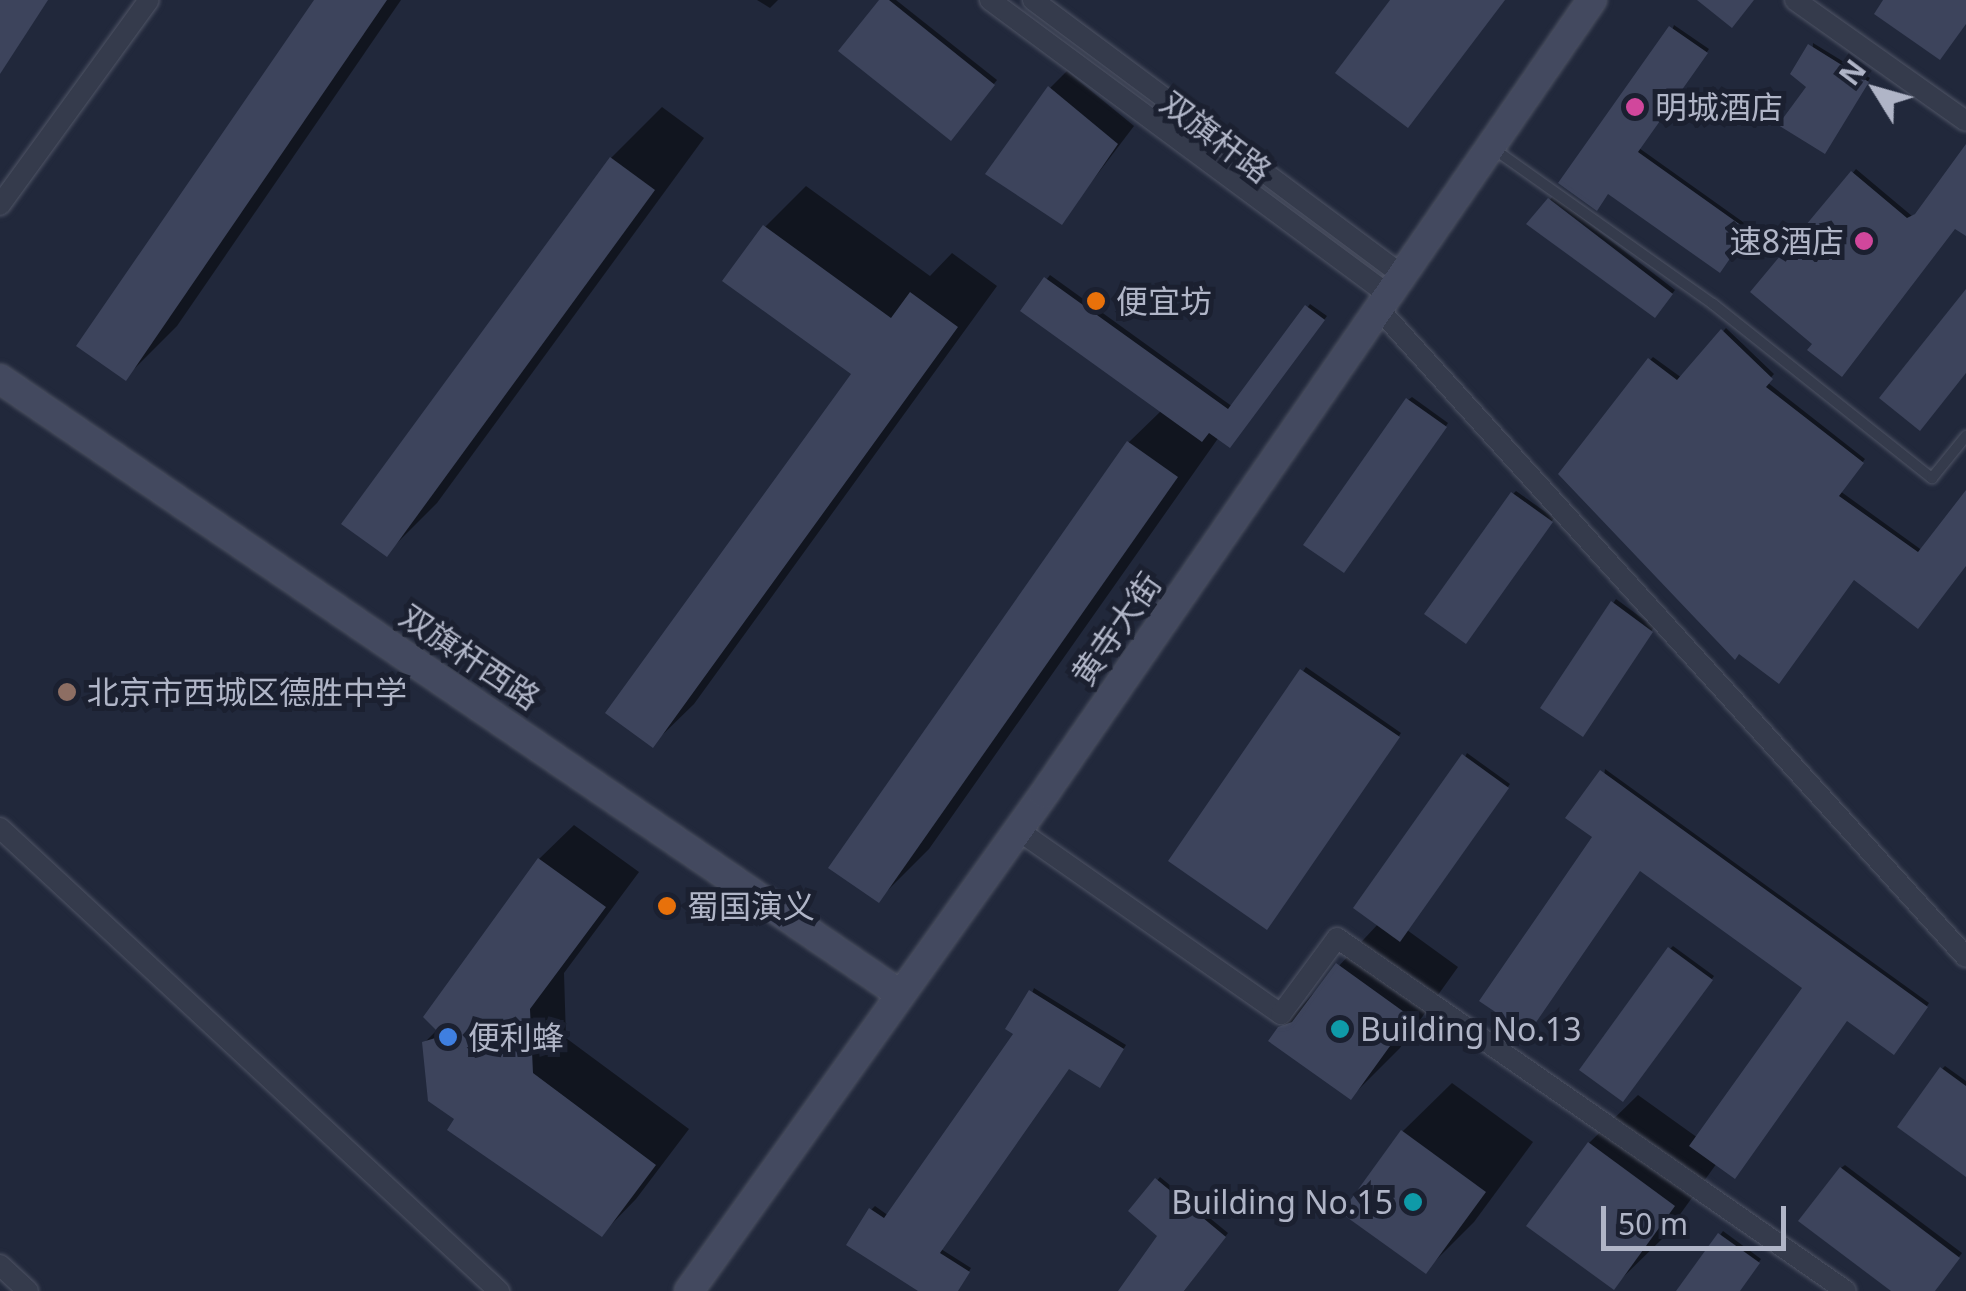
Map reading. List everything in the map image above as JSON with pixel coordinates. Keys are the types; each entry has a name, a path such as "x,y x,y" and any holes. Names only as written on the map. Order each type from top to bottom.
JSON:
{"street":[{"path":"0,205 148,0"},
{"path":"990,0 1388,291 1966,957"},
{"name":"双旗杆路","path":"1032,0 1388,291"},
{"name":"黄寺大街","path":"689,1291 1018,830 1592,0"},
{"path":"1795,0 1966,121"},
{"name":"双旗杆西路","path":"0,379 900,994"},
{"path":"0,828 499,1291"},
{"path":"1018,830 1281,1014 1337,938 1846,1291"},
{"path":"0,1265 28,1291"}],"lane":[{"path":"1490,146 1713,304 1932,478 1966,436"}],"building":[{"path":"0,0 48,0 0,74"},
{"path":"314,0 387,0 126,381 76,346"},
{"path":"879,0 889,0 995,85 951,141 838,51"},
{"path":"1390,0 1505,0 1408,128 1335,73"},
{"path":"1697,0 1754,0 1732,28"},
{"path":"1883,0 1966,0 1966,24 1940,60 1874,14"},
{"path":"1669,26 1708,53 1638,152 1749,231 1720,273 1608,194 1597,211 1558,183"},
{"path":"1808,44 1869,82 1825,154 1778,125 1806,87 1790,74"},
{"path":"1048,86 1118,144 1062,225 985,174"},
{"path":"1966,144 1966,236 1955,229 1842,377 1807,350 1812,344 1750,292 1851,171 1907,218 1915,214"},
{"path":"610,157 655,190 387,557 341,524"},
{"path":"1548,198 1673,294 1655,318 1526,224"},
{"path":"763,225 891,318 910,292 958,327 653,748 605,713 851,374 722,281"},
{"path":"1044,277 1228,409 1305,305 1325,320 1230,448 1209,433 1202,442 1020,311"},
{"path":"1966,289 1966,373 1920,431 1879,398"},
{"path":"1721,329 1773,379 1766,387 1864,463 1839,496 1918,552 1966,490 1966,566 1918,629 1854,580 1779,684 1739,654 1735,660 1558,474 1648,358 1677,380"},
{"path":"1406,398 1447,427 1344,573 1303,545"},
{"path":"1127,441 1178,477 879,903 828,868"},
{"path":"1511,492 1553,522 1466,644 1424,614"},
{"path":"1611,601 1653,632 1583,737 1540,708"},
{"path":"1300,669 1400,737 1267,930 1168,861"},
{"path":"1462,754 1509,788 1400,942 1353,908"},
{"path":"1600,770 1928,1007 1894,1055 1847,1021 1735,1179 1689,1146 1802,988 1640,871 1528,1034 1479,1001 1592,837 1565,818"},
{"path":"538,858 606,907 530,1009 533,1073 656,1165 602,1237 447,1130 454,1119 428,1101 422,1042 442,1036 423,1017"},
{"path":"1668,947 1713,980 1623,1102 1579,1070"},
{"name":"Building No.13","path":"1336,963 1411,1017 1351,1100 1268,1041 1278,1027 1292,1022"},
{"path":"1029,990 1124,1049 1100,1088 1069,1069 940,1253 970,1272 958,1291 918,1291 846,1245 869,1208 884,1218 1013,1034 1005,1029"},
{"path":"1940,1067 1966,1086 1966,1177 1897,1127"},
{"name":"Building No.15","path":"1401,1130 1486,1192 1426,1274 1341,1213"},
{"path":"1588,1142 1675,1206 1614,1290 1526,1226"},
{"path":"1840,1167 1960,1258 1935,1291 1891,1291 1798,1221"},
{"path":"1155,1178 1226,1237 1184,1291 1118,1291 1157,1236 1128,1211"},
{"path":"1718,1233 1760,1263 1740,1291 1676,1291"}],"place":[{"name":"明城酒店","path":"1635,107"},
{"name":"速8酒店","path":"1864,241"},
{"name":"便宜坊","path":"1096,301"},
{"name":"北京市西城区德胜中学","path":"67,692"},
{"name":"蜀国演义","path":"667,906"},
{"name":"Building No.13","path":"1340,1029"},
{"name":"便利蜂","path":"448,1037"},
{"name":"Building No.15","path":"1413,1202"}]}
